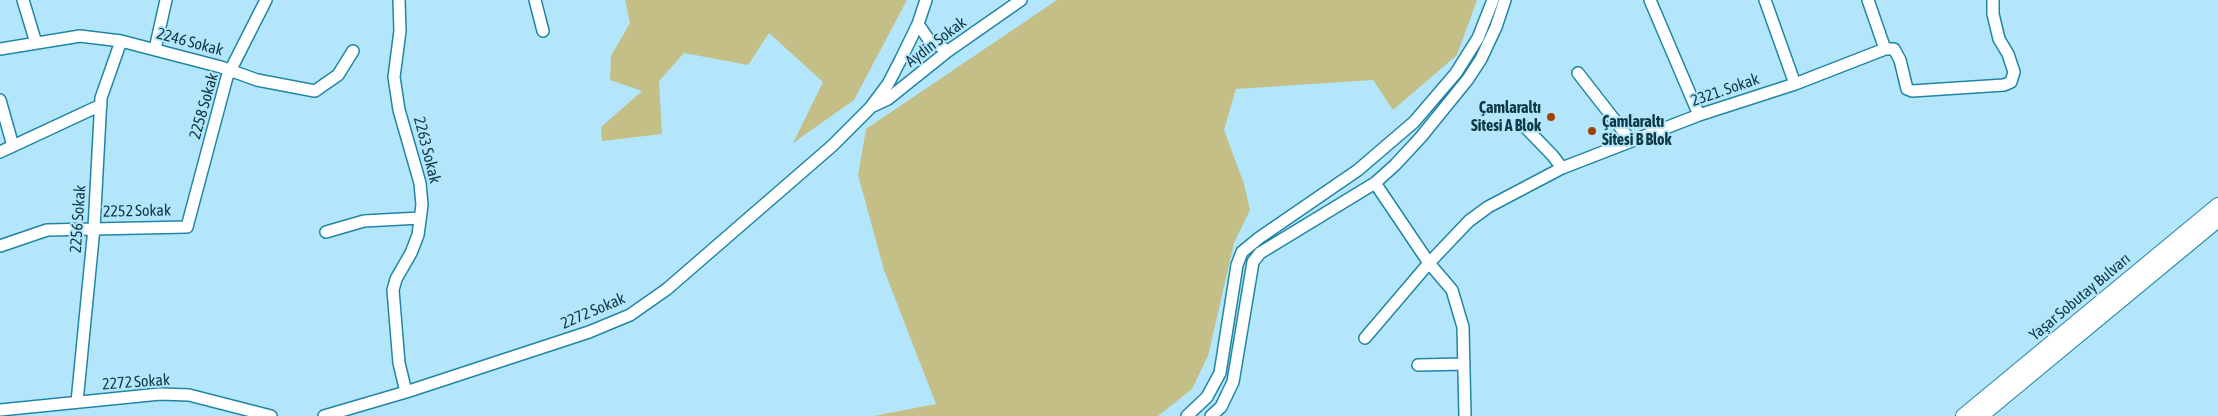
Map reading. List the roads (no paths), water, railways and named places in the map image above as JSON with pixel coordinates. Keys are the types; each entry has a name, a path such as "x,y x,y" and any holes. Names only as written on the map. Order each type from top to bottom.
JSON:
{"main road":[{"name":"Yaşar Sobutay Bulvarı","path":"1963,416 2218,205"},
{"path":"1981,416 2218,220"}],"street":[{"path":"23,0 36,42"},
{"path":"155,49 166,0"},
{"name":"2258 Sokak","path":"188,227 228,77 266,0"},
{"name":"2263 Sokak","path":"399,0 400,31 394,78 399,110 420,183 422,205 418,235 411,253 396,279 393,290 399,363 406,392"},
{"path":"535,0 543,31"},
{"path":"870,108 888,84 918,24 926,0"},
{"name":"Aydin Sokak","path":"870,108 888,99 948,51 1021,0"},
{"path":"1187,416 1207,397 1220,373 1237,265 1242,252 1259,238 1358,170 1414,122 1456,73 1478,38 1493,0"},
{"path":"1211,416 1221,407 1233,382 1253,262 1260,253 1375,183 1421,136 1482,59 1506,0"},
{"path":"1650,0 1699,116"},
{"path":"1765,0 1795,84"},
{"path":"1868,0 1885,49 1894,49 1900,60 1907,89 1912,92 2004,85 2011,82 2014,72 2008,54 1999,39 1993,0"},
{"path":"918,24 929,40 948,51"},
{"name":"2246 Sokak","path":"0,49 80,36 121,41 231,70 257,80 315,91 338,75 354,51"},
{"name":"2256 Sokak","path":"77,402 94,228 101,104 121,41"},
{"name":"2321. Sokak","path":"1365,338 1429,263 1469,221 1488,207 1562,168 1699,116 1795,84 1885,49"},
{"path":"1578,73 1632,141"},
{"path":"0,100 13,146"},
{"path":"0,152 101,104"},
{"name":"2272 Sokak","path":"324,416 534,352 592,331 630,314 667,289 832,146 870,108"},
{"path":"1524,126 1562,168"},
{"path":"1375,183 1429,263 1452,290 1463,326 1465,416"},
{"path":"326,232 364,221 420,218"},
{"name":"2252 Sokak","path":"0,246 47,230 188,227"},
{"path":"1418,365 1464,364"},
{"name":"2272 Sokak","path":"0,410 160,394 189,395 271,416"}],"place":[{"name":"Çamlaraltı Sitesi A Blok","path":"1551,117"},
{"name":"Çamlaraltı Sitesi B Blok","path":"1592,131"}]}
